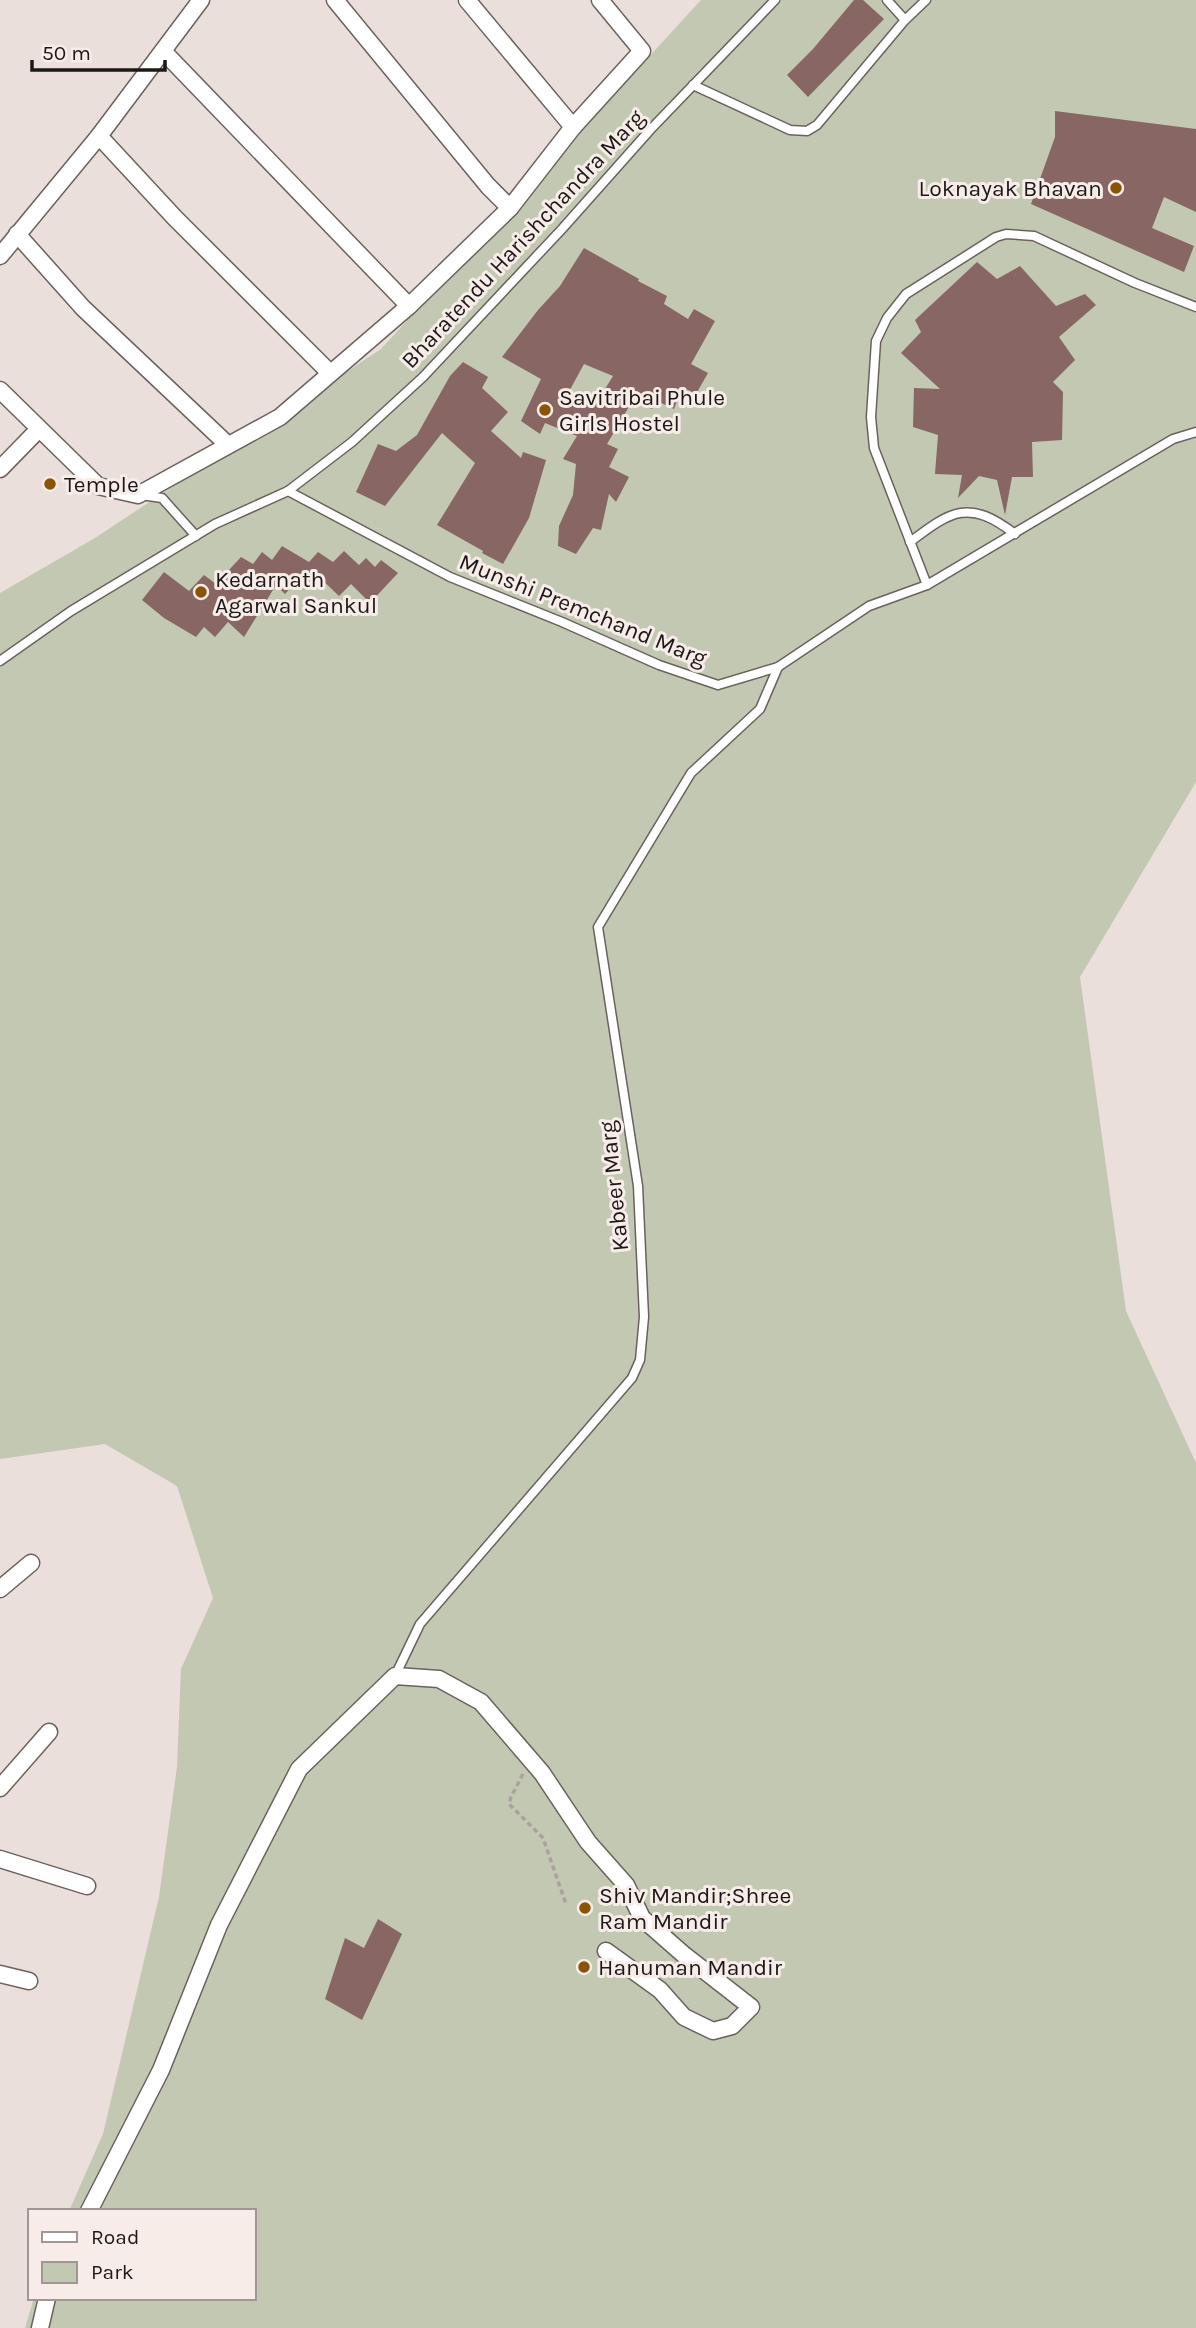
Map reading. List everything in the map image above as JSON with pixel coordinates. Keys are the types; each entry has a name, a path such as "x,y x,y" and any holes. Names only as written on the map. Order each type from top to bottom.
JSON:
{"street":[{"path":"0,256 99,136 201,0"},
{"path":"335,0 488,186 510,208"},
{"path":"467,0 573,127"},
{"path":"0,390 98,486 138,495 280,417 409,306 510,208 573,127 642,51 600,0"},
{"path":"163,51 409,306"},
{"path":"99,136 175,218 330,373"},
{"path":"17,234 83,308 228,445"},
{"path":"0,469 39,429"},
{"path":"0,1589 31,1563"},
{"path":"90,2209 162,2070 219,1925 299,1769 395,1676 439,1679 481,1702 531,1760 589,1842 626,1885 642,1918 751,2007 732,2025 713,2032 684,2017 660,1990 606,1951"},
{"path":"0,1788 49,1732"},
{"path":"0,1859 87,1886"},
{"path":"0,1974 29,1981"},
{"path":"40,2328 47,2300"}],"lane":[{"name":"Bharatendu Harishchandra Marg","path":"0,661 71,611 215,524 288,491 352,442 423,377 775,0"},
{"path":"887,0 905,20"},
{"path":"693,85 790,130 807,131 817,125 905,20 926,0"},
{"path":"927,585 874,448 871,417 876,341 887,318 906,294 985,243 1006,234 1021,234 1034,236 1135,283 1196,307"},
{"name":"Munshi Premchand Marg","path":"288,491 450,577 659,665 718,685 778,667 869,606 927,585 1162,445 1196,432"},
{"path":"138,495 162,498 195,536"},
{"path":"910,542 944,517 962,513 989,517 1015,534"},
{"name":"Kabeer Marg","path":"395,1676 420,1624 632,1378 640,1360 643,1317 638,1186 598,927 691,773 760,709 778,667"}],"path":[{"path":"531,1760 509,1804 543,1838 566,1904"}],"green space":[{"path":"701,0 1196,0 1196,782 1080,977 1126,1311 1196,1463 1196,2328 25,2328 33,2300 256,2300 256,2209 70,2209 103,2134 159,1897 177,1767 181,1669 213,1598 177,1486 105,1444 0,1459 0,593 95,538 381,349"}],"building":[{"path":"854,0 863,0 884,19 808,97 787,75"},
{"name":"Loknayak Bhavan","path":"1055,111 1196,129 1196,212 1164,197 1152,228 1194,246 1184,272 1031,204 1055,137"},
{"path":"584,248 667,296 664,304 688,319 694,309 715,321 691,364 708,373 696,394 682,387 674,409 655,400 652,409 633,400 607,444 618,449 609,467 629,477 616,502 609,494 601,530 593,528 576,554 558,546 559,526 573,495 576,464 563,459 577,436 545,423 540,434 521,421 541,379 502,357 560,286","holes":["584,364 613,376 594,407 566,397"]},
{"path":"977,262 997,279 1020,266 1056,306 1085,294 1096,305 1059,337 1075,360 1053,382 1063,392 1062,440 1032,442 1033,477 1012,477 1005,515 997,480 979,476 958,498 962,475 935,474 938,435 913,427 914,388 940,389 901,353 921,332 915,320"},
{"path":"463,362 488,377 482,388 508,412 491,431 521,458 523,452 546,460 529,518 503,564 437,525 475,463 442,433 385,506 356,492 378,444 396,451 417,435 450,376"},
{"name":"Kedarnath Agarwal Sankul","path":"282,546 309,562 318,552 333,562 344,551 359,565 366,558 375,567 381,560 398,573 370,603 351,584 339,596 318,576 305,590 295,583 285,594 276,585 244,637 228,622 215,637 204,627 196,637 164,618 142,600 164,572 189,591 204,575 216,584 241,557 253,564 262,552 272,560"},
{"path":"378,1919 402,1934 362,2020 325,1999 345,1938 364,1948"}],"place":[{"name":"Loknayak Bhavan","path":"1116,188"},
{"name":"Savitribai Phule Girls Hostel","path":"545,410"},
{"name":"Temple","path":"50,484"},
{"name":"Kedarnath Agarwal Sankul","path":"201,592"},
{"name":"Shiv Mandir;Shree Ram Mandir","path":"585,1908"},
{"name":"Hanuman Mandir","path":"584,1967"}]}
